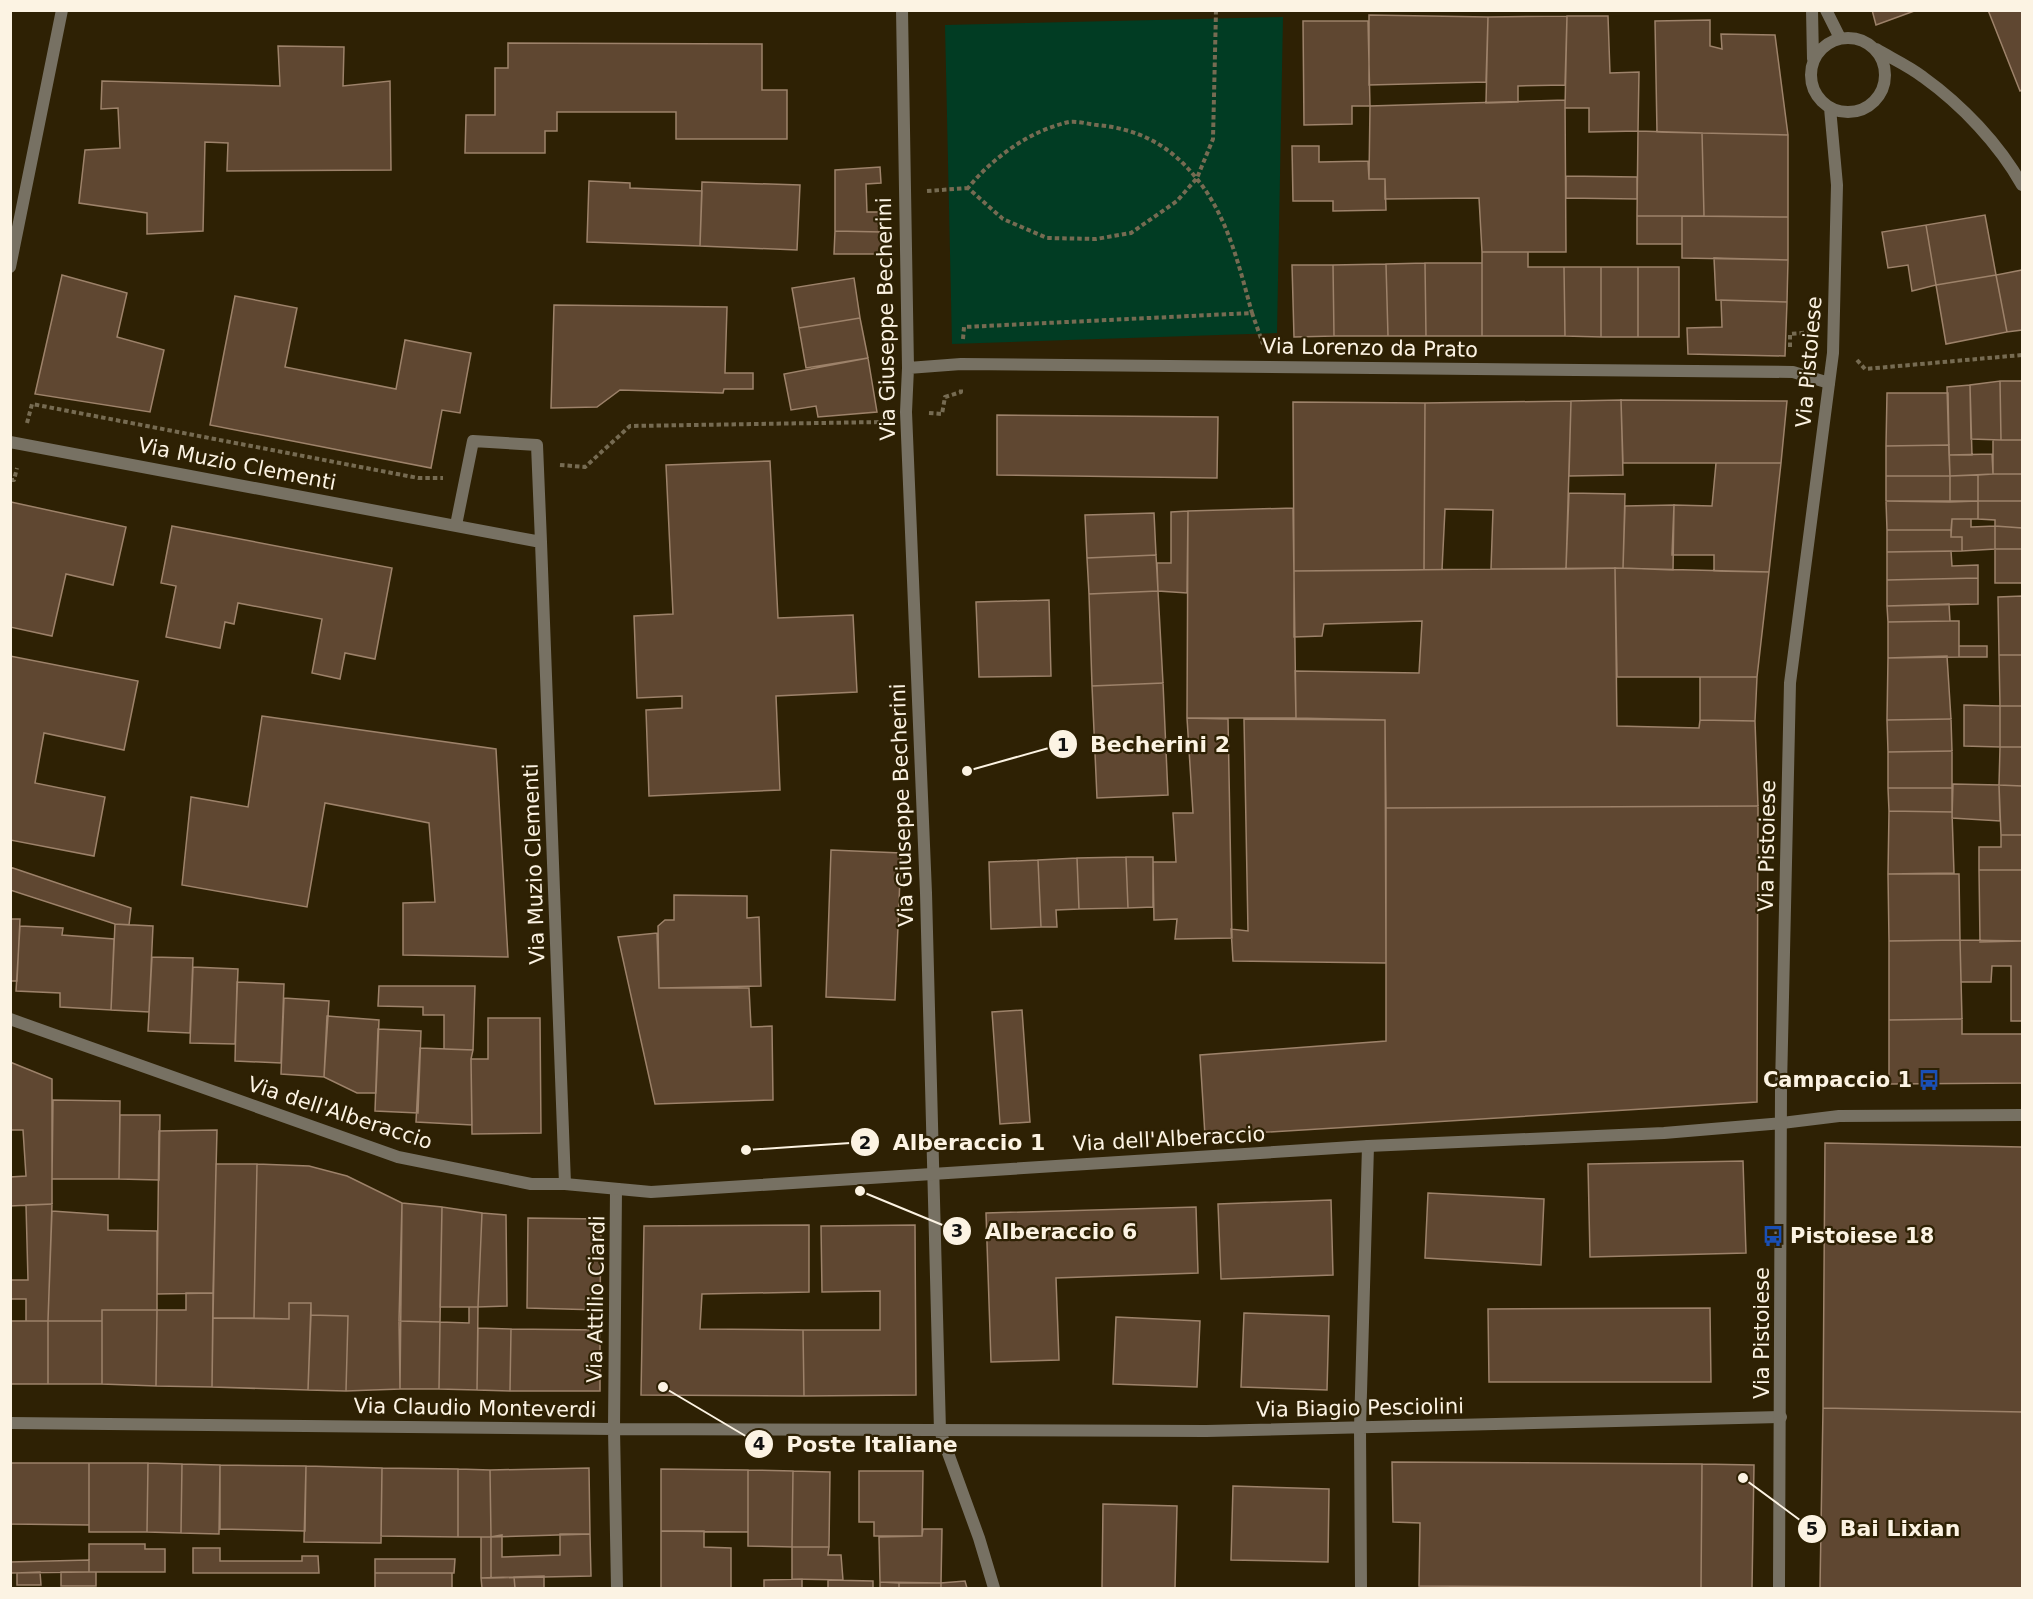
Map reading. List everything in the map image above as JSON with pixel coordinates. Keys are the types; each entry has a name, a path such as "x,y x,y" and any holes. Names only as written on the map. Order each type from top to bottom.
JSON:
{"street":[{"path":"10,267 62,10"},
{"name":"Via Giuseppe Becherini","path":"902,10 908,368 906,412 926,893 931,1173 940,1431 979,1538 994,1588"},
{"path":"1812,10 1811,85 1816,96 1830,108 1841,112 1860,110 1872,104 1881,93 1885,68 1874,49"},
{"path":"1826,10 1840,38"},
{"path":"1813,59 1828,43 1850,37 1863,41 1923,77 1968,116 2000,151 2022,185"},
{"name":"Via Pistoiese","path":"1779,1588 1782,1123 1790,683 1829,383 1833,331 1837,185 1830,108"},
{"name":"Via Lorenzo da Prato","path":"908,368 961,364 1793,372 1829,383"},
{"name":"Via Muzio Clementi","path":"456,525 473,441 537,445 565,1184"},
{"name":"Via Muzio Clementi","path":"16,443 541,542"},
{"name":"Via dell'Alberaccio","path":"10,1019 398,1157 531,1184 565,1184 651,1192 1368,1146 1664,1133 1839,1116 2022,1115"},
{"path":"1361,1588 1360,1428 1368,1146"},
{"name":"Via Attilio Ciardi","path":"616,1189 614,1429 617,1588"},
{"name":"Via Biagio Pesciolini","path":"940,1431 1360,1428 1781,1417"},
{"name":"Via Claudio Monteverdi","path":"10,1423 940,1431"}],"path":[{"path":"904,192 969,188 1003,219 1047,238 1096,239 1131,233 1177,201 1197,178 1214,139 1216,10"},
{"path":"969,188 981,173 1026,138 1071,122 1126,128 1165,147 1197,178 1221,218 1235,250 1252,313"},
{"path":"1789,352 1790,334 1833,331"},
{"path":"1857,350 1857,360 1865,369 2022,355"},
{"path":"538,464 585,467 630,426 890,421 906,412 942,414 945,397 961,392 961,364"},
{"path":"10,480 14,480 16,443 32,404 418,478 467,475"}],"green space":[{"path":"1283,17 1277,333 952,344 945,25"}],"building":[{"path":"1872,10 1917,10 1876,25"},
{"path":"1988,10 2022,10 2022,90 2020,91"},
{"path":"1369,15 1488,17 1486,82 1369,85"},
{"path":"1567,16 1608,16 1610,73 1639,72 1638,131 1589,132 1589,108 1565,108"},
{"path":"1567,16 1565,85 1518,86 1518,102 1486,103 1488,17"},
{"path":"1710,20 1710,46 1722,49 1721,34 1775,35 1788,135 1657,132 1655,21"},
{"path":"1303,21 1368,21 1370,106 1352,106 1352,124 1304,125"},
{"path":"508,43 762,44 762,90 787,90 787,139 676,139 676,112 557,112 557,131 545,131 545,153 465,153 466,115 495,115 495,68 508,68"},
{"path":"278,46 344,47 343,86 390,81 391,170 227,171 228,143 205,142 203,231 147,234 147,213 79,203 85,150 120,148 118,108 101,109 102,81 280,86"},
{"path":"1565,100 1566,252 1482,252 1479,198 1385,199 1385,179 1369,179 1370,106"},
{"path":"1638,131 1702,133 1704,216 1637,216"},
{"path":"1702,133 1788,135 1788,217 1704,216"},
{"path":"1292,146 1319,146 1319,162 1368,161 1369,179 1385,179 1386,210 1333,211 1333,201 1293,201"},
{"path":"880,167 881,183 866,184 867,212 878,212 882,232 835,231 835,170"},
{"path":"1566,176 1637,177 1637,199 1566,198"},
{"path":"589,181 630,183 630,188 702,191 700,246 587,242"},
{"path":"702,182 800,185 797,250 700,246"},
{"path":"1985,215 1996,275 1936,285 1926,225"},
{"path":"1637,216 1682,216 1682,244 1637,244"},
{"path":"1682,216 1788,217 1788,260 1682,258"},
{"path":"1926,225 1936,285 1912,291 1908,265 1888,268 1882,232"},
{"path":"835,231 882,232 882,254 834,254"},
{"path":"1482,252 1528,252 1528,267 1564,267 1565,336 1482,336"},
{"path":"1714,258 1788,260 1787,302 1716,300"},
{"path":"1425,263 1426,336 1388,336 1386,264"},
{"path":"1425,263 1482,263 1482,336 1426,336"},
{"path":"1386,264 1388,336 1334,336 1333,265"},
{"path":"1292,265 1333,265 1334,336 1294,337"},
{"path":"1564,267 1601,267 1601,337 1565,336"},
{"path":"1601,267 1638,267 1638,337 1601,337"},
{"path":"1638,267 1679,267 1679,337 1638,337"},
{"path":"2022,270 2022,330 2007,332 1996,275"},
{"path":"62,275 127,293 117,337 164,350 150,412 35,394"},
{"path":"1996,275 2007,332 1946,344 1936,285"},
{"path":"854,278 860,318 799,328 792,288"},
{"path":"235,296 297,308 285,367 396,389 405,340 471,353 460,413 442,410 431,468 210,425"},
{"path":"1721,300 1787,302 1785,356 1688,354 1687,328 1722,327"},
{"path":"554,305 727,307 725,373 753,373 753,389 724,389 723,393 620,390 597,407 551,408"},
{"path":"860,318 868,358 806,368 799,328"},
{"path":"868,358 877,412 818,417 816,406 791,410 784,374"},
{"path":"2000,381 2022,381 2022,440 2001,440"},
{"path":"2000,381 2001,440 1971,439 1970,385"},
{"path":"1970,385 1972,455 1949,455 1947,387"},
{"path":"1887,393 1948,393 1949,445 1886,446"},
{"path":"1621,400 1623,475 1569,476 1571,401"},
{"path":"1621,400 1787,401 1781,463 1623,463"},
{"path":"1571,401 1566,569 1491,569 1493,510 1445,509 1442,570 1424,570 1425,403"},
{"path":"1293,402 1425,403 1424,570 1294,571"},
{"path":"997,415 1218,417 1217,478 997,475"},
{"path":"1993,440 2022,440 2022,474 1993,474"},
{"path":"1949,445 1950,476 1886,476 1886,446"},
{"path":"1992,454 1993,474 1950,476 1949,455"},
{"path":"770,461 778,618 853,615 857,692 776,696 780,790 649,796 646,710 682,708 682,696 637,698 634,616 673,614 666,465"},
{"path":"1716,463 1781,463 1769,572 1714,571 1714,555 1672,555 1674,505 1712,506"},
{"path":"2022,474 2022,501 1978,501 1978,475"},
{"path":"1978,475 1978,501 1950,502 1950,476"},
{"path":"1886,476 1950,476 1950,502 1886,501"},
{"path":"1569,493 1625,494 1623,568 1566,569"},
{"path":"1886,501 1978,501 1978,519 1952,519 1951,530 1887,530"},
{"path":"1978,501 2022,501 2022,528 1995,526 1995,520 1978,519"},
{"path":"11,502 126,527 113,585 66,574 52,636 10,627"},
{"path":"1674,505 1673,570 1623,568 1625,506"},
{"path":"1293,508 1296,718 1187,718 1188,511"},
{"path":"1188,511 1187,593 1158,591 1157,563 1171,563 1171,512"},
{"path":"1154,513 1156,555 1087,558 1085,515"},
{"path":"1952,519 1971,519 1971,527 1995,526 1995,549 1962,551 1962,537 1951,537"},
{"path":"172,526 392,568 375,659 345,653 340,679 312,673 322,619 238,603 234,624 225,622 220,648 166,637 176,586 161,583"},
{"path":"1995,526 2022,528 2022,549 1995,549"},
{"path":"1887,530 1951,530 1951,537 1962,537 1962,551 1887,552"},
{"path":"1995,549 2022,549 2022,583 1995,583"},
{"path":"1951,551 1952,566 1978,565 1978,578 1887,580 1887,552"},
{"path":"1156,555 1158,591 1089,594 1087,558"},
{"path":"1615,568 1617,726 1699,728 1700,720 1755,721 1758,806 1386,808 1385,720 1296,718 1295,671 1419,673 1422,621 1324,624 1322,636 1294,637 1294,571"},
{"path":"1615,568 1769,572 1757,677 1617,677"},
{"path":"1978,578 1978,604 1887,606 1887,580"},
{"path":"1158,591 1163,683 1092,686 1089,594"},
{"path":"2022,596 2022,655 1999,655 1998,597"},
{"path":"1049,600 1051,676 979,677 976,602"},
{"path":"1949,604 1950,621 1888,622 1887,606"},
{"path":"1959,621 1959,657 1888,658 1888,622"},
{"path":"1959,646 1987,646 1987,657 1959,657"},
{"path":"1999,655 2022,655 2022,706 2000,706"},
{"path":"10,656 138,681 124,750 44,733 35,783 105,797 94,856 10,840"},
{"path":"1947,656 1951,719 1887,720 1888,658"},
{"path":"1700,677 1757,677 1755,721 1700,720"},
{"path":"1163,683 1168,795 1097,798 1092,686"},
{"path":"1964,705 2000,706 2000,747 1964,746"},
{"path":"2000,706 2022,706 2022,747 2000,747"},
{"path":"262,716 496,749 508,957 403,955 403,903 435,902 429,823 325,803 307,907 182,885 191,797 248,807"},
{"path":"1187,718 1228,719 1232,938 1175,939 1177,919 1154,920 1153,862 1176,862 1173,813 1193,813"},
{"path":"1244,719 1385,720 1386,963 1233,961 1231,929 1248,931"},
{"path":"1951,719 1952,751 1888,752 1887,720"},
{"path":"2000,747 2022,747 2022,786 1999,785"},
{"path":"1952,751 1952,788 1888,788 1888,752"},
{"path":"1953,784 1999,785 2000,821 1952,818"},
{"path":"1999,785 2022,786 2022,835 2001,835"},
{"path":"1888,788 1952,788 1952,812 1889,811"},
{"path":"1758,806 1757,1102 1205,1136 1200,1055 1386,1041 1386,808"},
{"path":"1889,811 1952,812 1954,873 1888,874"},
{"path":"2001,835 2022,835 2022,870 1979,870 1979,847 2001,847"},
{"path":"831,850 901,853 895,1000 826,997"},
{"path":"1126,857 1153,857 1153,907 1128,908"},
{"path":"1126,857 1128,908 1079,909 1077,858"},
{"path":"1077,858 1079,909 1056,910 1057,927 1041,927 1038,860"},
{"path":"1038,860 1041,927 991,929 989,862"},
{"path":"10,867 131,908 129,925 115,924 10,890"},
{"path":"1979,870 2022,870 2022,941 1980,942"},
{"path":"1888,874 1959,874 1960,940 1889,941"},
{"path":"674,895 747,896 747,918 759,917 761,986 659,988 658,926 665,920 674,920"},
{"path":"10,919 20,919 17,981 10,981"},
{"path":"115,924 153,926 149,1012 111,1010"},
{"path":"20,926 63,928 62,935 114,939 111,1010 60,1007 60,993 16,991"},
{"path":"657,933 659,988 749,988 751,1027 772,1026 773,1100 655,1104 618,937"},
{"path":"1960,940 2022,941 2022,1021 2011,1021 2011,966 1992,966 1991,982 1961,982"},
{"path":"1960,940 1962,1019 1889,1020 1889,941"},
{"path":"152,957 193,958 190,1033 148,1031"},
{"path":"193,967 238,969 235,1044 190,1043"},
{"path":"237,982 284,984 281,1063 235,1061"},
{"path":"379,986 475,986 473,1050 444,1049 444,1015 423,1015 423,1007 378,1006"},
{"path":"284,998 329,1001 324,1077 281,1074"},
{"path":"1022,1010 1030,1122 1000,1124 992,1012"},
{"path":"327,1016 379,1020 376,1093 357,1093 324,1077"},
{"path":"488,1018 540,1018 541,1133 472,1134 471,1059 488,1059"},
{"path":"1962,1019 1962,1034 2022,1034 2022,1083 1889,1084 1889,1020"},
{"path":"378,1029 421,1031 418,1113 375,1111"},
{"path":"420,1048 473,1050 471,1059 472,1125 416,1122"},
{"path":"10,1062 52,1079 52,1204 10,1206 10,1177 26,1176 23,1130 10,1130"},
{"path":"53,1100 120,1101 119,1179 52,1179"},
{"path":"120,1115 160,1115 159,1180 119,1179"},
{"path":"217,1130 213,1293 157,1294 159,1131"},
{"path":"1825,1143 2022,1147 2022,1412 1823,1408"},
{"path":"1743,1161 1746,1253 1590,1257 1588,1164"},
{"path":"216,1164 257,1164 254,1318 213,1318"},
{"path":"257,1164 309,1166 347,1176 402,1203 400,1389 346,1391 348,1316 311,1315 311,1303 289,1303 289,1319 254,1318"},
{"path":"1428,1193 1544,1199 1541,1265 1425,1258"},
{"path":"1331,1200 1333,1275 1221,1279 1218,1204"},
{"path":"402,1203 442,1207 440,1322 399,1321"},
{"path":"52,1204 48,1321 26,1321 26,1299 10,1299 10,1280 28,1280 26,1205"},
{"path":"442,1207 482,1213 478,1307 440,1307"},
{"path":"1196,1207 1198,1273 1056,1278 1059,1360 991,1362 986,1213"},
{"path":"52,1211 108,1215 108,1230 157,1231 157,1310 102,1310 102,1321 48,1321"},
{"path":"482,1213 506,1215 507,1306 478,1307"},
{"path":"528,1218 601,1219 600,1310 527,1308"},
{"path":"809,1225 809,1292 702,1294 700,1329 803,1330 804,1396 641,1395 644,1226"},
{"path":"915,1225 916,1395 804,1396 803,1330 880,1330 880,1291 822,1292 821,1226"},
{"path":"186,1293 213,1293 212,1387 156,1386 157,1310 186,1310"},
{"path":"289,1303 311,1303 308,1390 212,1387 213,1318 289,1319"},
{"path":"469,1307 478,1307 477,1390 439,1389 440,1322 469,1323"},
{"path":"1710,1308 1711,1382 1489,1382 1488,1309"},
{"path":"102,1310 157,1310 156,1386 102,1384"},
{"path":"1244,1313 1329,1316 1327,1390 1241,1387"},
{"path":"311,1315 348,1316 346,1391 308,1390"},
{"path":"1116,1317 1200,1321 1197,1387 1113,1384"},
{"path":"10,1321 48,1321 48,1384 10,1384"},
{"path":"48,1321 102,1321 102,1384 48,1384"},
{"path":"399,1321 440,1322 439,1389 400,1389"},
{"path":"478,1328 511,1329 510,1391 477,1390"},
{"path":"511,1329 600,1330 600,1391 510,1391"},
{"path":"1823,1408 2022,1412 2022,1588 1820,1588"},
{"path":"1392,1462 1702,1464 1701,1588 1419,1586 1420,1523 1393,1522"},
{"path":"10,1463 89,1463 89,1525 10,1524"},
{"path":"89,1463 148,1463 147,1532 89,1532"},
{"path":"148,1463 182,1464 181,1533 147,1532"},
{"path":"182,1464 220,1465 219,1534 181,1533"},
{"path":"1702,1464 1754,1465 1752,1588 1701,1588"},
{"path":"220,1465 306,1466 305,1531 220,1529"},
{"path":"306,1466 382,1468 381,1543 304,1542"},
{"path":"382,1468 458,1469 458,1537 381,1536"},
{"path":"589,1468 590,1534 491,1537 490,1470"},
{"path":"458,1469 490,1470 491,1537 458,1537"},
{"path":"661,1469 748,1470 748,1532 661,1531"},
{"path":"748,1470 793,1471 792,1547 748,1546"},
{"path":"793,1471 830,1472 829,1547 792,1547"},
{"path":"859,1471 923,1471 922,1536 874,1536 874,1522 859,1522"},
{"path":"1233,1486 1329,1489 1328,1562 1231,1560"},
{"path":"1103,1504 1177,1506 1175,1588 1102,1588"},
{"path":"923,1529 942,1529 941,1583 880,1582 879,1537 922,1536"},
{"path":"661,1531 704,1531 704,1547 731,1548 731,1588 661,1588"},
{"path":"560,1534 590,1534 591,1576 491,1578 491,1537 502,1535 502,1557 560,1555"},
{"path":"481,1537 491,1537 491,1578 481,1578"},
{"path":"89,1544 145,1544 145,1549 165,1549 165,1572 89,1572"},
{"path":"792,1547 829,1547 828,1555 841,1555 843,1580 792,1579"},
{"path":"193,1548 220,1548 220,1561 302,1561 302,1556 318,1556 319,1573 193,1573"},
{"path":"375,1559 455,1559 454,1573 375,1573"},
{"path":"89,1560 89,1572 10,1573 10,1562"},
{"path":"40,1572 41,1585 17,1585 17,1573"},
{"path":"61,1572 96,1572 96,1586 61,1586"},
{"path":"375,1573 452,1573 452,1588 375,1588"},
{"path":"544,1576 544,1588 515,1588 514,1577"},
{"path":"514,1577 515,1588 482,1588 481,1578"},
{"path":"802,1579 802,1588 764,1588 764,1580"},
{"path":"828,1580 873,1581 873,1588 828,1588"},
{"path":"965,1581 967,1588 941,1588 941,1583"},
{"path":"880,1582 899,1583 899,1588 880,1588"},
{"path":"899,1583 941,1583 941,1588 899,1588"},
{"path":"1419,1586 1480,1587 1480,1588 1419,1588"}],"place":[{"name":"Becherini 2","path":"967,771"},
{"name":"Campaccio 1","path":"1929,1080"},
{"name":"Alberaccio 1","path":"746,1150"},
{"name":"Alberaccio 6","path":"860,1191"},
{"name":"Pistoiese 18","path":"1773,1236"},
{"name":"Poste Italiane","path":"663,1387"},
{"name":"Bai Lixian","path":"1743,1478"}]}
